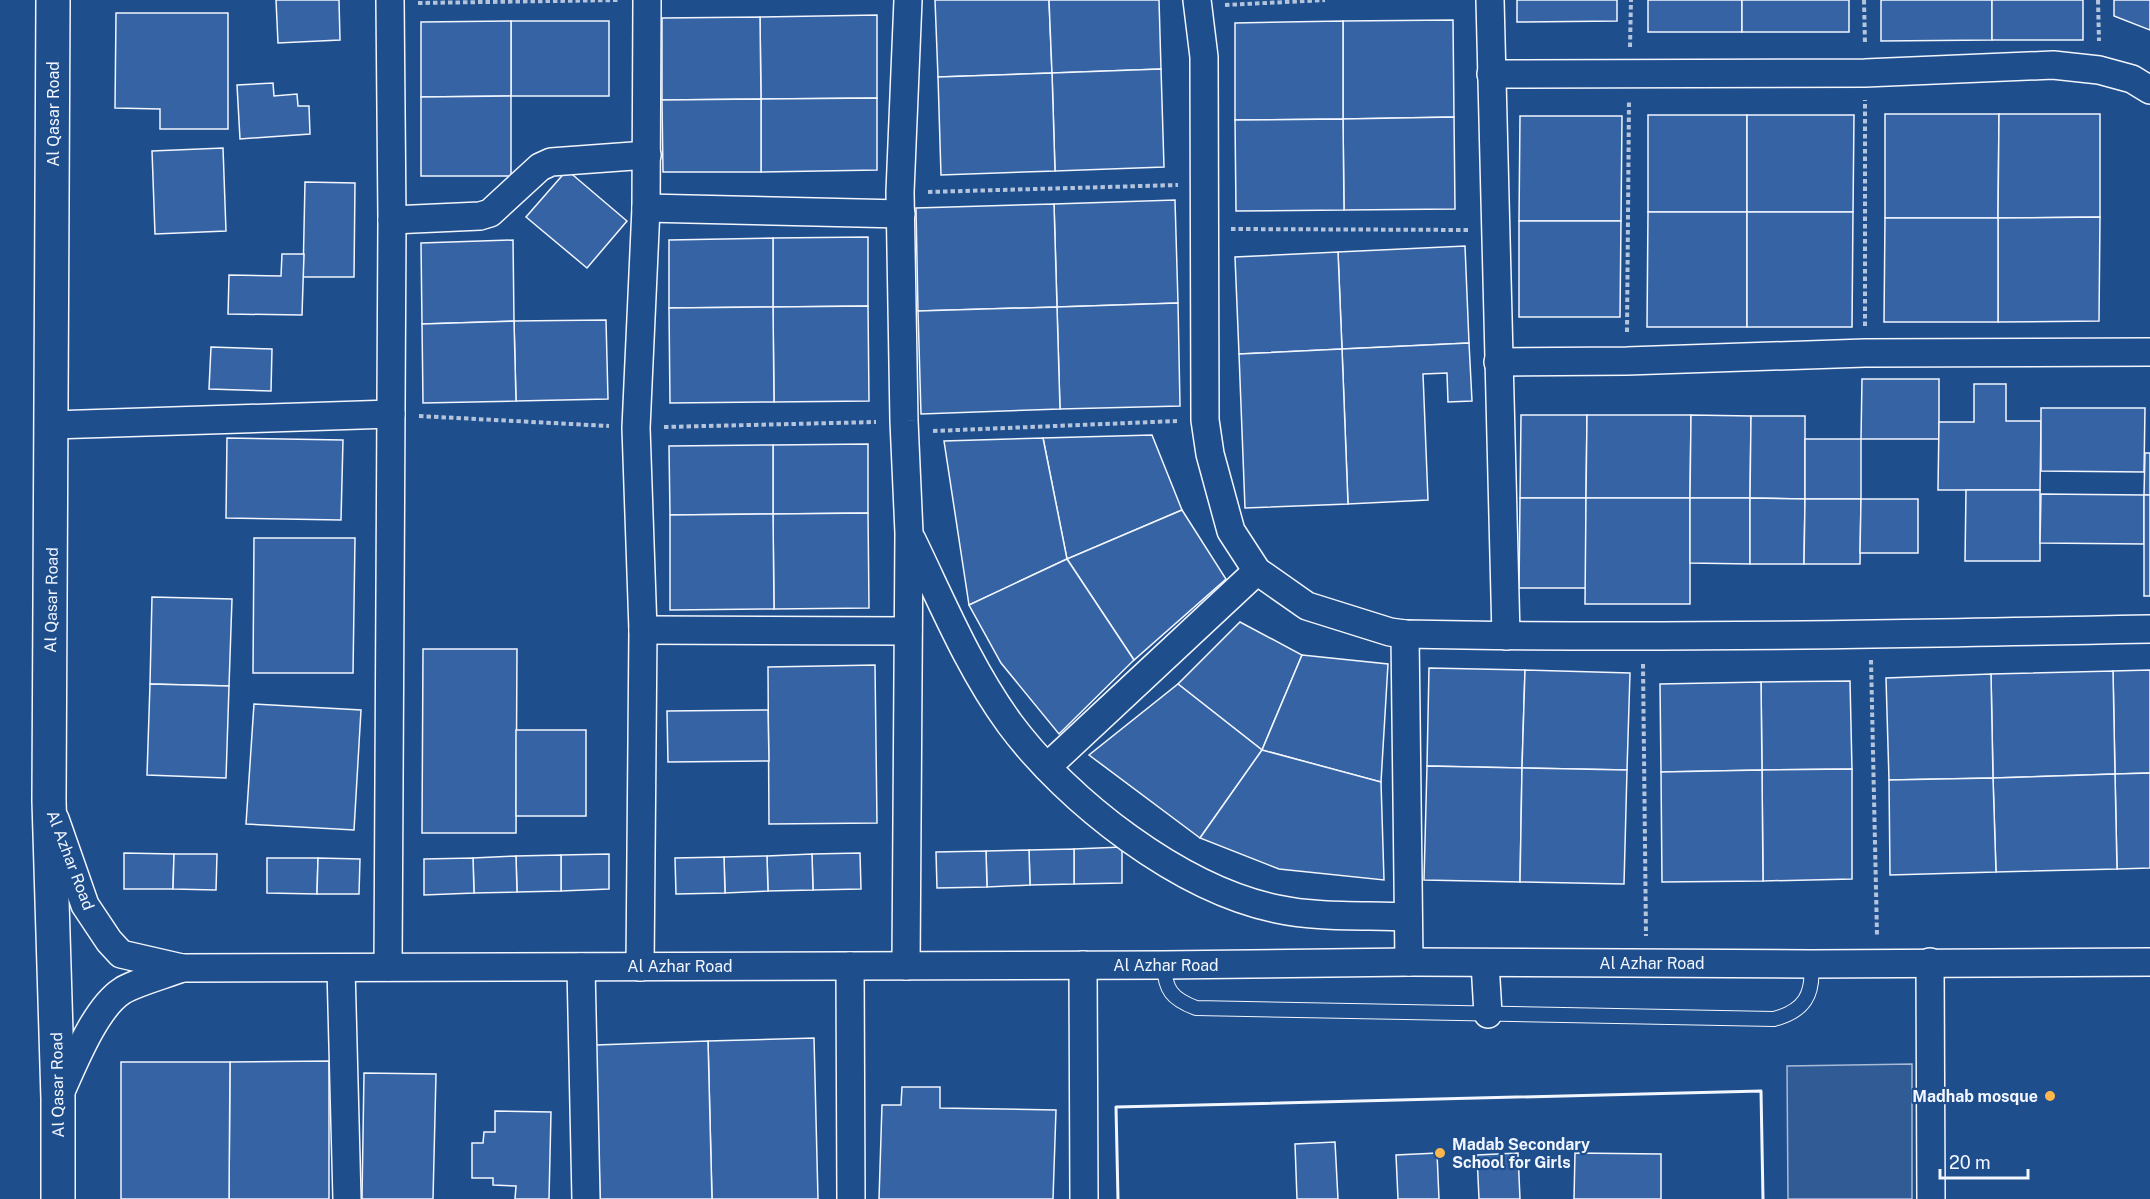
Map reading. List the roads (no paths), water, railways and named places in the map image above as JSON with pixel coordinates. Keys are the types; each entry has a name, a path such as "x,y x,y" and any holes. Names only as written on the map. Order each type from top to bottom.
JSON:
{"main road":[{"name":"Al Qasar Road","path":"53,0 49,801 58,1098 58,1199"}],"street":[{"path":"640,966 642,630 636,428 646,208 647,0"},
{"path":"906,966 909,533 904,427 901,203 908,0"},
{"path":"1490,0 1506,636"},
{"path":"388,967 393,220 390,2"},
{"path":"1197,3 1204,57 1205,420 1210,454 1231,531 1257,571 1307,606 1390,632 1405,634 1506,636 1870,634 2150,629"},
{"path":"1491,74 1865,73 2053,64 2099,70 2132,79 2150,90"},
{"path":"393,220 480,216 490,213 540,167 551,162 646,155"},
{"path":"646,208 901,203"},
{"path":"1498,362 1627,361 1865,353 2150,352"},
{"path":"52,425 391,414"},
{"path":"909,533 970,662 1010,724 1047,768 1108,823 1142,848 1235,896 1277,909 1299,912 1408,917"},
{"path":"1047,768 1257,571"},
{"path":"642,630 908,631"},
{"path":"1405,634 1409,962"},
{"name":"Al Azhar Road","path":"49,801 85,905 109,941 120,954 182,968 1164,965 1409,962 1811,964 2150,962"},
{"path":"1930,962 1931,1199"},
{"path":"1485,963 1488,1014"},
{"path":"1083,965 1084,1199"},
{"path":"850,966 851,1199"},
{"path":"581,967 586,1199"},
{"name":"Al Azhar Road","path":"58,1098 90,1028 121,991 182,968"},
{"path":"341,968 347,1199"}],"lane":[{"path":"1164,965 1165,980 1171,993 1182,1003 1196,1008 1774,1019 1788,1015 1801,1006 1809,994 1813,979 1811,964"}],"place":[{"name":"Madhab mosque","path":"2050,1096"},
{"name":"Madab Secondary School for Girls","path":"1440,1153"}]}
